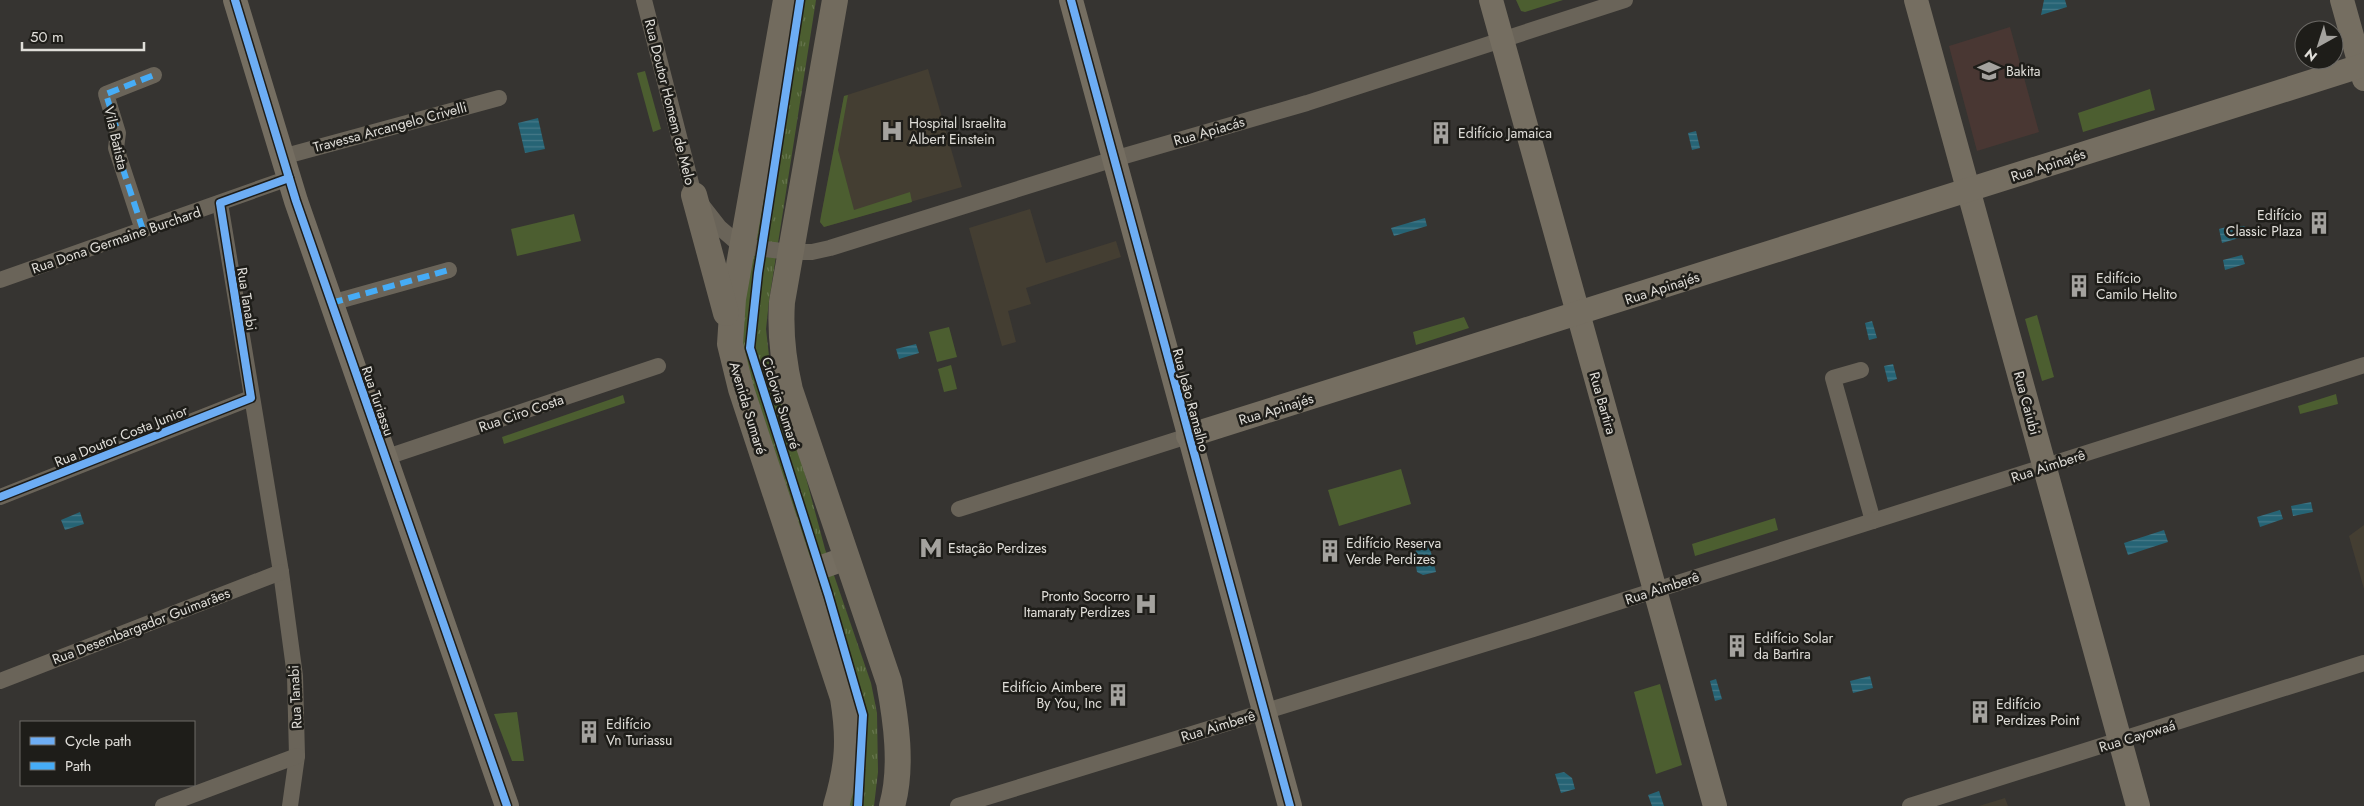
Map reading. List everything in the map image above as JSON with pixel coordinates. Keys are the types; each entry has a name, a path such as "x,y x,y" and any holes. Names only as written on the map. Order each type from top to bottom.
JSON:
{"main road":[{"name":"Avenida Sumaré","path":"786,0 741,246 730,328 730,344 741,389 843,698 848,725 849,750 836,806"},
{"path":"835,0 790,252 780,328 783,359 805,437 889,682 894,705 896,771 892,806"},
{"path":"694,195 730,328"}],"street":[{"name":"Rua Turiassu","path":"235,0 285,168 506,806"},
{"name":"Rua Doutor Homem de Melo","path":"644,0 694,195 719,227 741,246"},
{"name":"Rua João Ramalho","path":"1071,0 1290,806"},
{"name":"Rua Bartira","path":"1492,0 1716,806"},
{"name":"Rua Apiacás","path":"741,246 790,252 812,252 830,248 1114,159 1306,103 1625,0"},
{"name":"Rua Caiubi","path":"1916,0 2138,806"},
{"path":"2342,0 2363,70"},
{"name":"Rua Apinajés","path":"959,510 1188,436 1968,191 2363,70"},
{"name":"Vila Batista","path":"143,230 116,148 118,133 106,94 154,76"},
{"name":"Travessa Arcangelo Crivelli","path":"285,168 499,98"},
{"name":"Rua Dona Germaine Burchard","path":"0,280 220,203 285,168"},
{"name":"Rua Tanabi","path":"220,203 281,572 295,676 297,756 290,806"},
{"path":"331,303 449,270"},
{"name":"Rua Aimberê","path":"958,806 1656,590 2364,365"},
{"name":"Rua Ciro Costa","path":"384,458 658,366"},
{"path":"1861,370 1833,378 1873,521"},
{"name":"Rua Doutor Costa Junior","path":"0,497 251,398"},
{"path":"802,574 847,558"},
{"name":"Rua Desembargador Guimarães","path":"0,681 281,572"},
{"name":"Rua Cayowaá","path":"1910,806 2364,664"},
{"path":"163,806 297,756"}],"shaded area":[{"name":"Bakita","path":"2010,27 2039,132 1977,151 1949,46"},
{"name":"Hospital Israelita Albert Einstein","path":"928,69 962,187 824,227 820,222 844,96"},
{"path":"1030,209 1046,263 1116,241 1121,257 1026,288 1031,304 1008,311 1016,342 1002,346 969,228"},
{"path":"2364,525 2364,589 2349,536"},
{"path":"2005,798 2008,806 1979,806"}],"green space":[{"path":"791,0 816,0 766,329 769,356 794,433 825,549 871,683 877,713 878,772 874,806 848,806 856,761 737,351"},
{"path":"1516,0 1563,0 1525,12 1521,11"},
{"path":"645,71 661,129 653,132 637,73"},
{"path":"2150,89 2155,110 2083,132 2078,113"},
{"path":"848,95 838,150 854,210 910,192 912,202 824,227 820,222 821,216 844,96"},
{"path":"574,214 581,241 517,256 511,229"},
{"path":"2037,315 2054,377 2042,381 2025,319"},
{"path":"1464,317 1469,328 1416,345 1413,332"},
{"path":"949,327 957,357 937,362 929,332"},
{"path":"951,365 957,389 944,392 938,369"},
{"path":"2336,394 2338,404 2300,414 2298,406"},
{"path":"623,395 625,403 504,444 502,437"},
{"path":"1401,469 1411,504 1339,526 1328,490"},
{"path":"1775,518 1778,530 1695,556 1692,544"},
{"path":"1660,684 1682,765 1656,774 1634,692"},
{"path":"517,712 524,761 512,761 494,714"}],"water":[{"path":"2044,0 2065,0 2067,7 2041,15"},
{"path":"538,118 545,149 525,153 518,123"},
{"path":"1696,131 1700,148 1692,150 1688,133"},
{"path":"1425,218 1427,226 1394,236 1391,228"},
{"path":"2234,225 2235,227 2244,226 2248,231 2246,236 2222,243 2219,229"},
{"path":"2242,255 2245,264 2225,270 2223,260"},
{"path":"1872,321 1877,338 1869,340 1865,323"},
{"path":"916,344 919,353 899,359 896,349"},
{"path":"1893,364 1897,379 1888,382 1884,366"},
{"path":"2311,502 2313,512 2293,516 2291,506"},
{"path":"2280,510 2283,519 2260,527 2257,517"},
{"path":"80,512 84,524 65,530 61,520"},
{"path":"2164,530 2168,542 2128,555 2124,543"},
{"path":"1428,541 1436,572 1423,575 1417,572 1414,554 1419,547"},
{"path":"1870,676 1873,688 1853,693 1850,681"},
{"path":"1716,679 1722,699 1715,701 1710,681"},
{"path":"1564,772 1572,778 1575,789 1561,793 1555,774"},
{"path":"1659,791 1664,806 1652,806 1648,795"}],"marked path":[{"path":"143,230 116,148 118,133 106,94 154,75"},
{"path":"331,303 449,270"}],"cycle path":[{"path":"235,0 296,201 507,806"},
{"name":"Ciclovia Sumaré","path":"800,0 758,273 750,348 828,594 863,715 858,806"},
{"path":"1071,0 1290,806"},
{"path":"0,497 251,398 220,203 289,178"}],"place":[{"name":"Bakita","path":"1989,71"},
{"name":"Hospital Israelita Albert Einstein","path":"892,131"},
{"name":"Edifício Jamaica","path":"1441,133"},
{"name":"Edifício Classic Plaza","path":"2319,223"},
{"name":"Edifício Camilo Helito","path":"2079,286"},
{"name":"Estação Perdizes","path":"931,548"},
{"name":"Edifício Reserva Verde Perdizes","path":"1330,551"},
{"name":"Pronto Socorro Itamaraty Perdizes","path":"1146,604"},
{"name":"Edifício Solar da Bartira","path":"1737,646"},
{"name":"Edifício Aimbere By You, Inc","path":"1118,695"},
{"name":"Edifício Perdizes Point","path":"1980,712"},
{"name":"Edifício Vn Turiassu","path":"589,732"}]}
